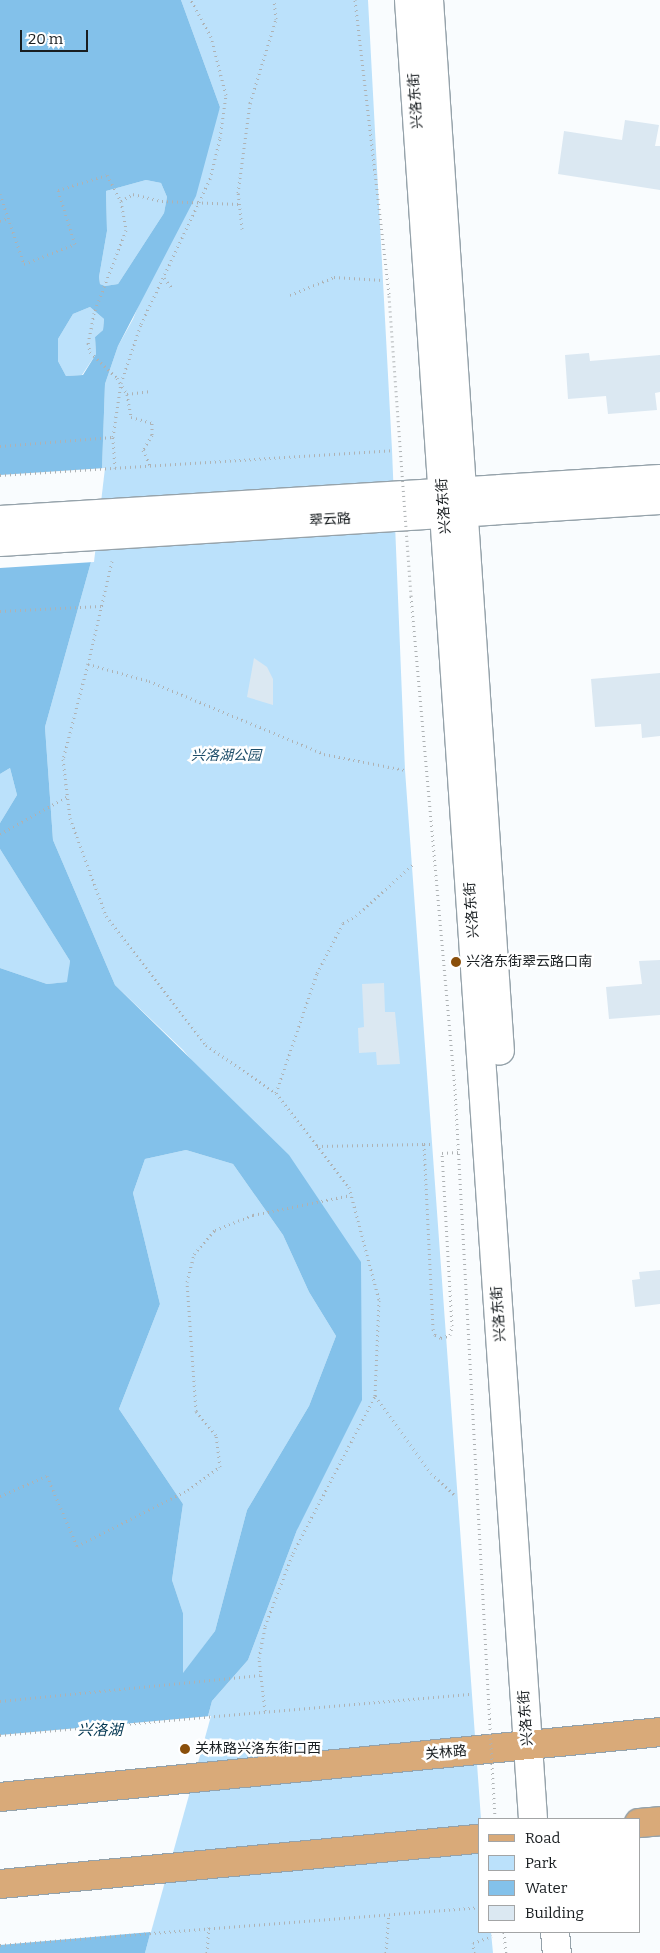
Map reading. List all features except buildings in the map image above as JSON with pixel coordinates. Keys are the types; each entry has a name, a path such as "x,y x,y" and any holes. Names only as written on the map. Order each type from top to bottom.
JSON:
{"main road":[{"name":"关林路","path":"0,1796 660,1732"},
{"path":"640,1823 660,1821"},
{"path":"0,1884 478,1840"}],"street":[{"name":"兴洛东街","path":"409,0 454,503"},
{"name":"兴洛东街","path":"429,0 454,503 537,1744 548,1818"},
{"name":"翠云路","path":"454,503 660,479"},
{"name":"翠云路","path":"0,520 165,519 454,503 660,500"},
{"name":"翠云路","path":"0,542 165,519"},
{"name":"兴洛东街","path":"533,1818 537,1744"},
{"path":"541,1933 543,1953"},
{"path":"555,1933 556,1953"}],"path":[{"path":"115,468 113,438 120,383 141,324 210,179 226,95 211,37 191,0"},
{"path":"242,229 239,204 250,103 276,19 274,0"},
{"path":"355,0 393,344 458,1152 495,1818"},
{"path":"0,194 24,264 75,244 58,190 108,175 118,193 122,201 126,230 94,313 90,327 90,352 118,378 127,394 131,417 152,423 152,435 143,450 150,465"},
{"path":"122,201 133,194 162,201 198,204 239,204"},
{"path":"0,221 8,218"},
{"path":"290,295 334,277 383,280"},
{"path":"164,278 173,289"},
{"path":"127,394 151,392"},
{"path":"0,446 113,438"},
{"path":"0,475 392,450"},
{"path":"112,561 64,759 70,818 106,916 206,1045 276,1093 349,1187 379,1300 376,1396 293,1553 265,1626 259,1658 265,1712"},
{"path":"0,611 101,606"},
{"path":"88,664 149,681 324,754 406,770"},
{"path":"0,834 68,796"},
{"path":"276,1093 316,973 343,923 412,866"},
{"path":"424,1144 433,1328 435,1335 441,1338 450,1335 452,1326 442,1153 458,1152"},
{"path":"317,1146 431,1144"},
{"path":"0,1496 47,1476 78,1546 188,1490 220,1467 216,1435 196,1411 189,1329 190,1272 194,1254 215,1230 254,1214 351,1195"},
{"path":"376,1396 431,1473 456,1496"},
{"path":"0,1701 260,1675"},
{"path":"0,1735 469,1694"},
{"path":"0,1945 478,1907"},
{"path":"386,1953 389,1914"},
{"path":"207,1953 208,1927"},
{"path":"504,1933 506,1953"},
{"path":"474,1953 473,1943 492,1936"}],"green space":[{"name":"兴洛湖公园","path":"181,0 368,0 392,450 405,770 481,1818 478,1818 478,1933 491,1933 493,1953 145,1953 212,1701 248,1660 297,1530 361,1263 183,1050 115,985 53,840 45,727 91,562 102,469 105,384 118,346 133,319 220,107"},
{"path":"146,180 161,183 167,197 164,213 118,284 105,286 100,284 99,277 107,231 106,191"},
{"path":"90,307 104,319 103,330 95,337 96,354 82,375 66,376 58,361 58,339 73,314"},
{"path":"10,768 17,795 0,823 0,774"},
{"path":"0,849 70,961 68,982 47,984 0,968"},
{"path":"186,1150 233,1164 283,1235 309,1292 336,1336 309,1406 247,1510 215,1631 183,1674 183,1613 172,1580 183,1504 119,1409 160,1304 133,1193 145,1159"}],"water":[{"name":"兴洛湖","path":"0,0 181,0 220,107 196,196 118,346 105,384 102,469 91,562 45,727 53,840 115,985 289,1155 361,1262 362,1400 297,1530 248,1660 212,1701 145,1953 0,1953 0,1931 4,1922 0,1881 0,968 47,984 67,982 70,961 0,849 0,823 17,795 10,768 0,774","holes":["146,180 161,183 167,197 164,213 118,284 105,286 100,284 99,277 107,231 106,191","90,307 104,319 103,330 95,337 96,354 83,375 66,376 58,361 58,339 73,314","186,1150 233,1164 283,1235 309,1292 336,1336 309,1406 247,1510 215,1631 183,1673 183,1613 172,1580 183,1504 119,1409 160,1304 133,1193 145,1159"]}],"pier":[{"path":"105,468 94,562 0,568 0,475"},
{"path":"211,1716 151,1932 0,1945 0,1735"}],"place":[{"name":"兴洛东街翠云路口南","path":"456,962"},
{"name":"关林路兴洛东街口西","path":"185,1749"}]}
